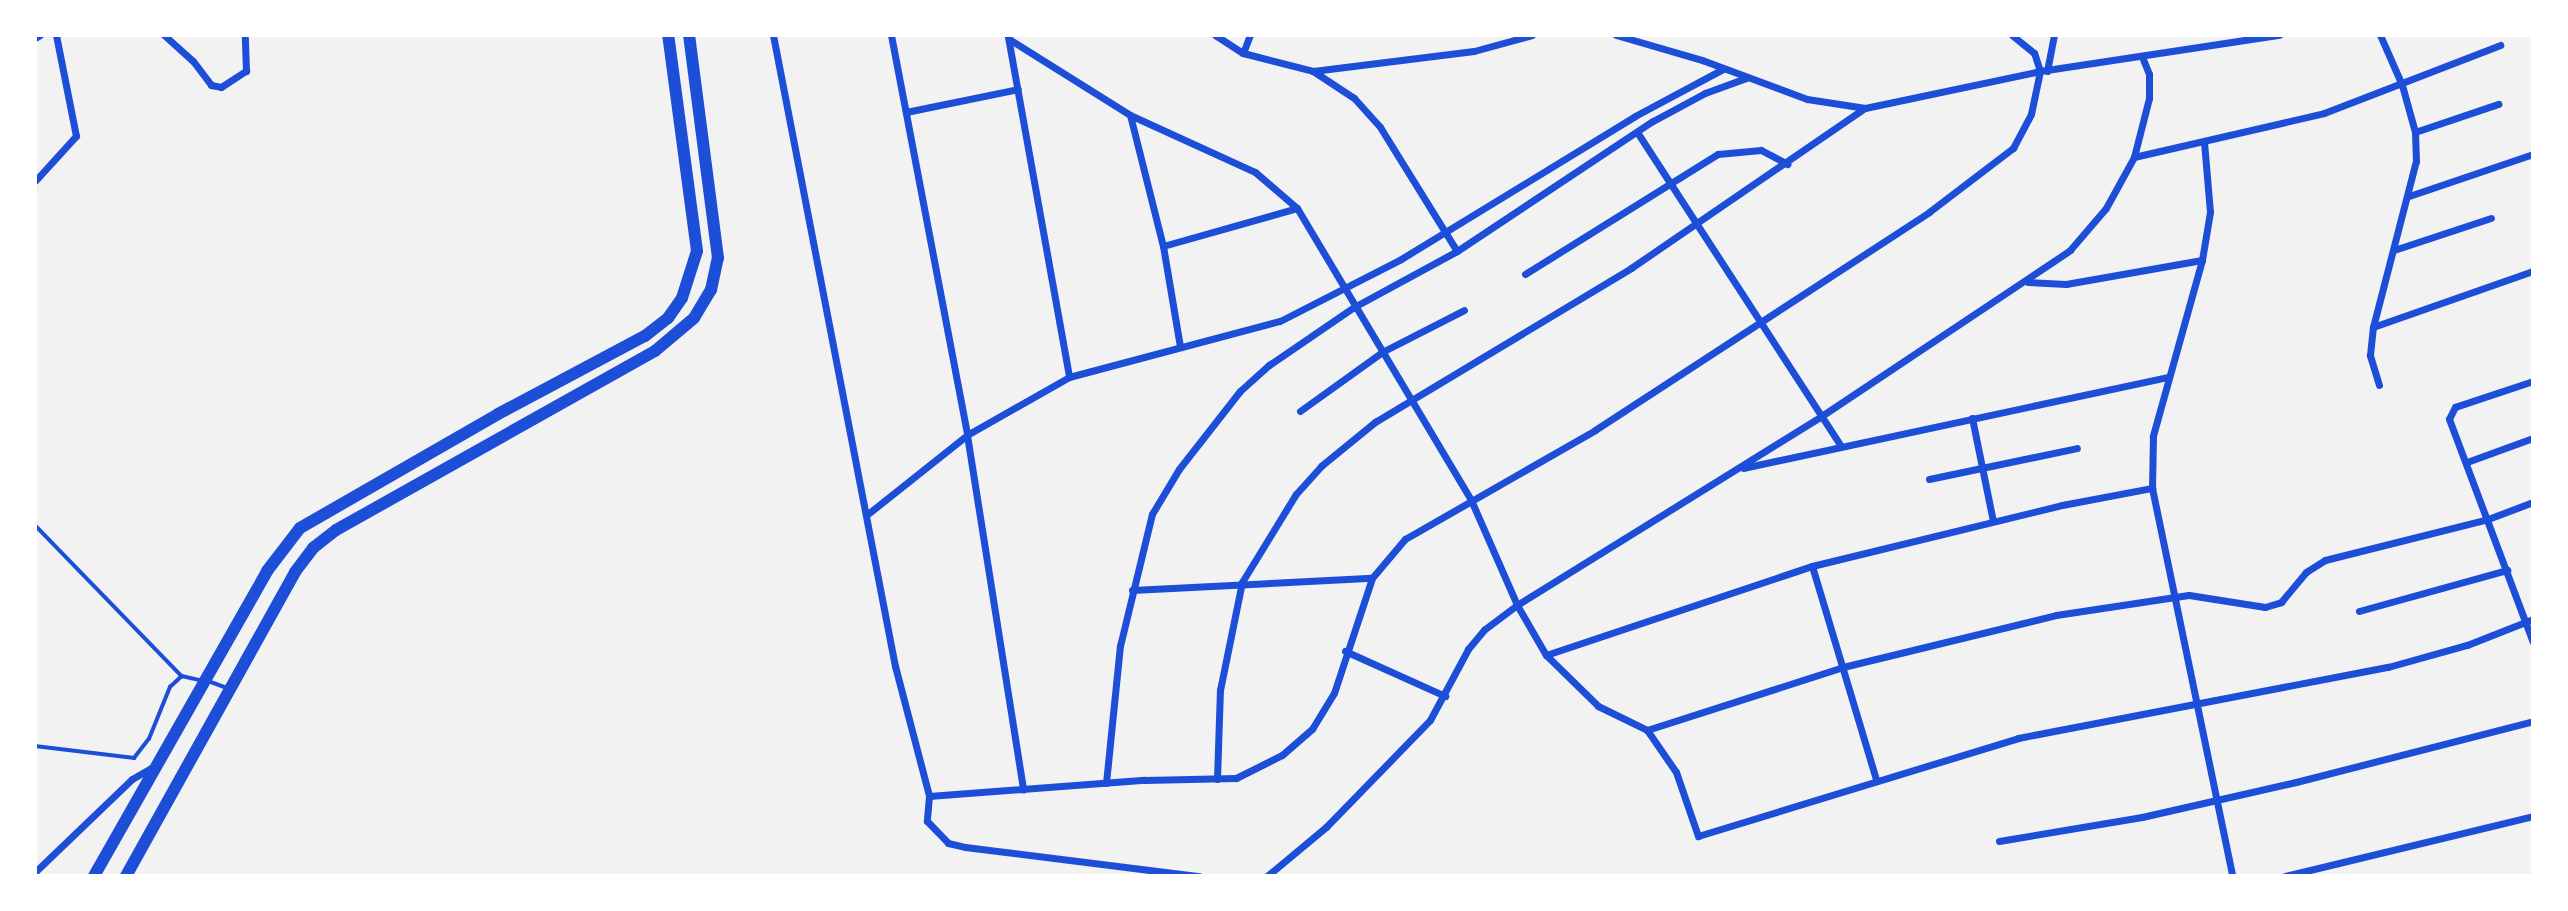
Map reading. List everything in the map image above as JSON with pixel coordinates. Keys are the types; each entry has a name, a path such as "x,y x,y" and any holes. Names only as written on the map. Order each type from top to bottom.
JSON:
{"main road":[{"path":"94,876 153,767 206,681 267,571 300,528 498,414 645,336 668,318 692,275 697,251 668,35"},
{"path":"126,876 295,572 321,542 655,351 694,318 711,290 718,258 689,35"}],"street":[{"path":"35,38 40,35"},
{"path":"35,181 76,136 56,35"},
{"path":"164,35 193,61 211,85 221,87 246,71 245,35"},
{"path":"773,35 869,513 910,733 929,796 927,821 948,843 1009,856 1199,876"},
{"path":"891,35 967,435 1023,790"},
{"path":"1215,35 1243,53 1313,71 1354,98 1380,127 1457,251"},
{"path":"1243,53 1250,35"},
{"path":"1313,71 1474,51 1532,35"},
{"path":"1616,35 1646,38 1745,78 1807,99 1865,108 2044,71 2143,59 2279,35"},
{"path":"2012,35 2034,53 2044,71"},
{"path":"929,796 1106,783 1236,778 1262,768 1312,729 1334,693 1345,651 1372,578 1405,539 1595,430 1929,212 2004,156 2023,132 2054,35"},
{"path":"2379,385 2370,355 2373,327 2416,161 2415,132 2402,85 2381,35"},
{"path":"1009,37 1069,377"},
{"path":"1009,37 1130,115 1255,172 1297,208 1471,500 1517,604 1546,655 1598,706 1647,730 1676,772 1698,836 1876,779 2018,738 2194,708 2429,657 2529,620"},
{"path":"2134,157 2324,113 2402,85 2500,44"},
{"path":"1267,876 1325,827 1430,720 1468,649 1517,604 1823,415 2028,282 2089,230 2134,157 2149,97 2149,74 2143,59"},
{"path":"869,513 967,435 1069,377 1280,321 1346,289 1635,116 1723,69"},
{"path":"1106,783 1111,710 1132,590 1152,514 1205,435 1240,391 1269,365 1354,307 1457,251 1637,132 1705,93 1745,78"},
{"path":"906,112 1018,89"},
{"path":"2415,132 2498,104"},
{"path":"1217,779 1222,677 1241,585 1296,494 1321,466 1375,422 1699,224 1865,108"},
{"path":"1130,115 1163,246 1180,347"},
{"path":"1637,132 1762,320 1841,446"},
{"path":"2204,142 2211,191 2202,260 2153,436 2152,488 2194,708 2232,876"},
{"path":"1525,274 1670,180 1730,151 1761,150 1787,163"},
{"path":"2409,195 2533,154"},
{"path":"1163,246 1297,208"},
{"path":"2394,250 2491,218"},
{"path":"2028,282 2066,284 2202,260"},
{"path":"2373,327 2533,271"},
{"path":"1300,411 1382,352 1464,310"},
{"path":"1736,469 2168,377"},
{"path":"2533,381 2455,407 2450,416 2507,570 2529,620 2533,642"},
{"path":"1972,418 1993,521"},
{"path":"2467,462 2533,438"},
{"path":"1929,480 2077,448"},
{"path":"1546,655 1812,566 1993,521 2152,488"},
{"path":"1647,730 1843,667 2056,615 2172,596 2265,607 2281,602 2306,572 2325,560 2488,519 2533,502"},
{"path":"1812,566 1876,779"},
{"path":"2359,611 2507,570"},
{"path":"1132,590 1372,578"},
{"path":"1345,651 1445,696"},
{"path":"1999,841 2213,800 2533,721"},
{"path":"35,872 132,779 153,767"},
{"path":"2285,876 2533,816"}],"lane":[{"path":"35,525 182,676 230,689"},
{"path":"35,746 134,758 149,739 170,687 182,676"}]}
